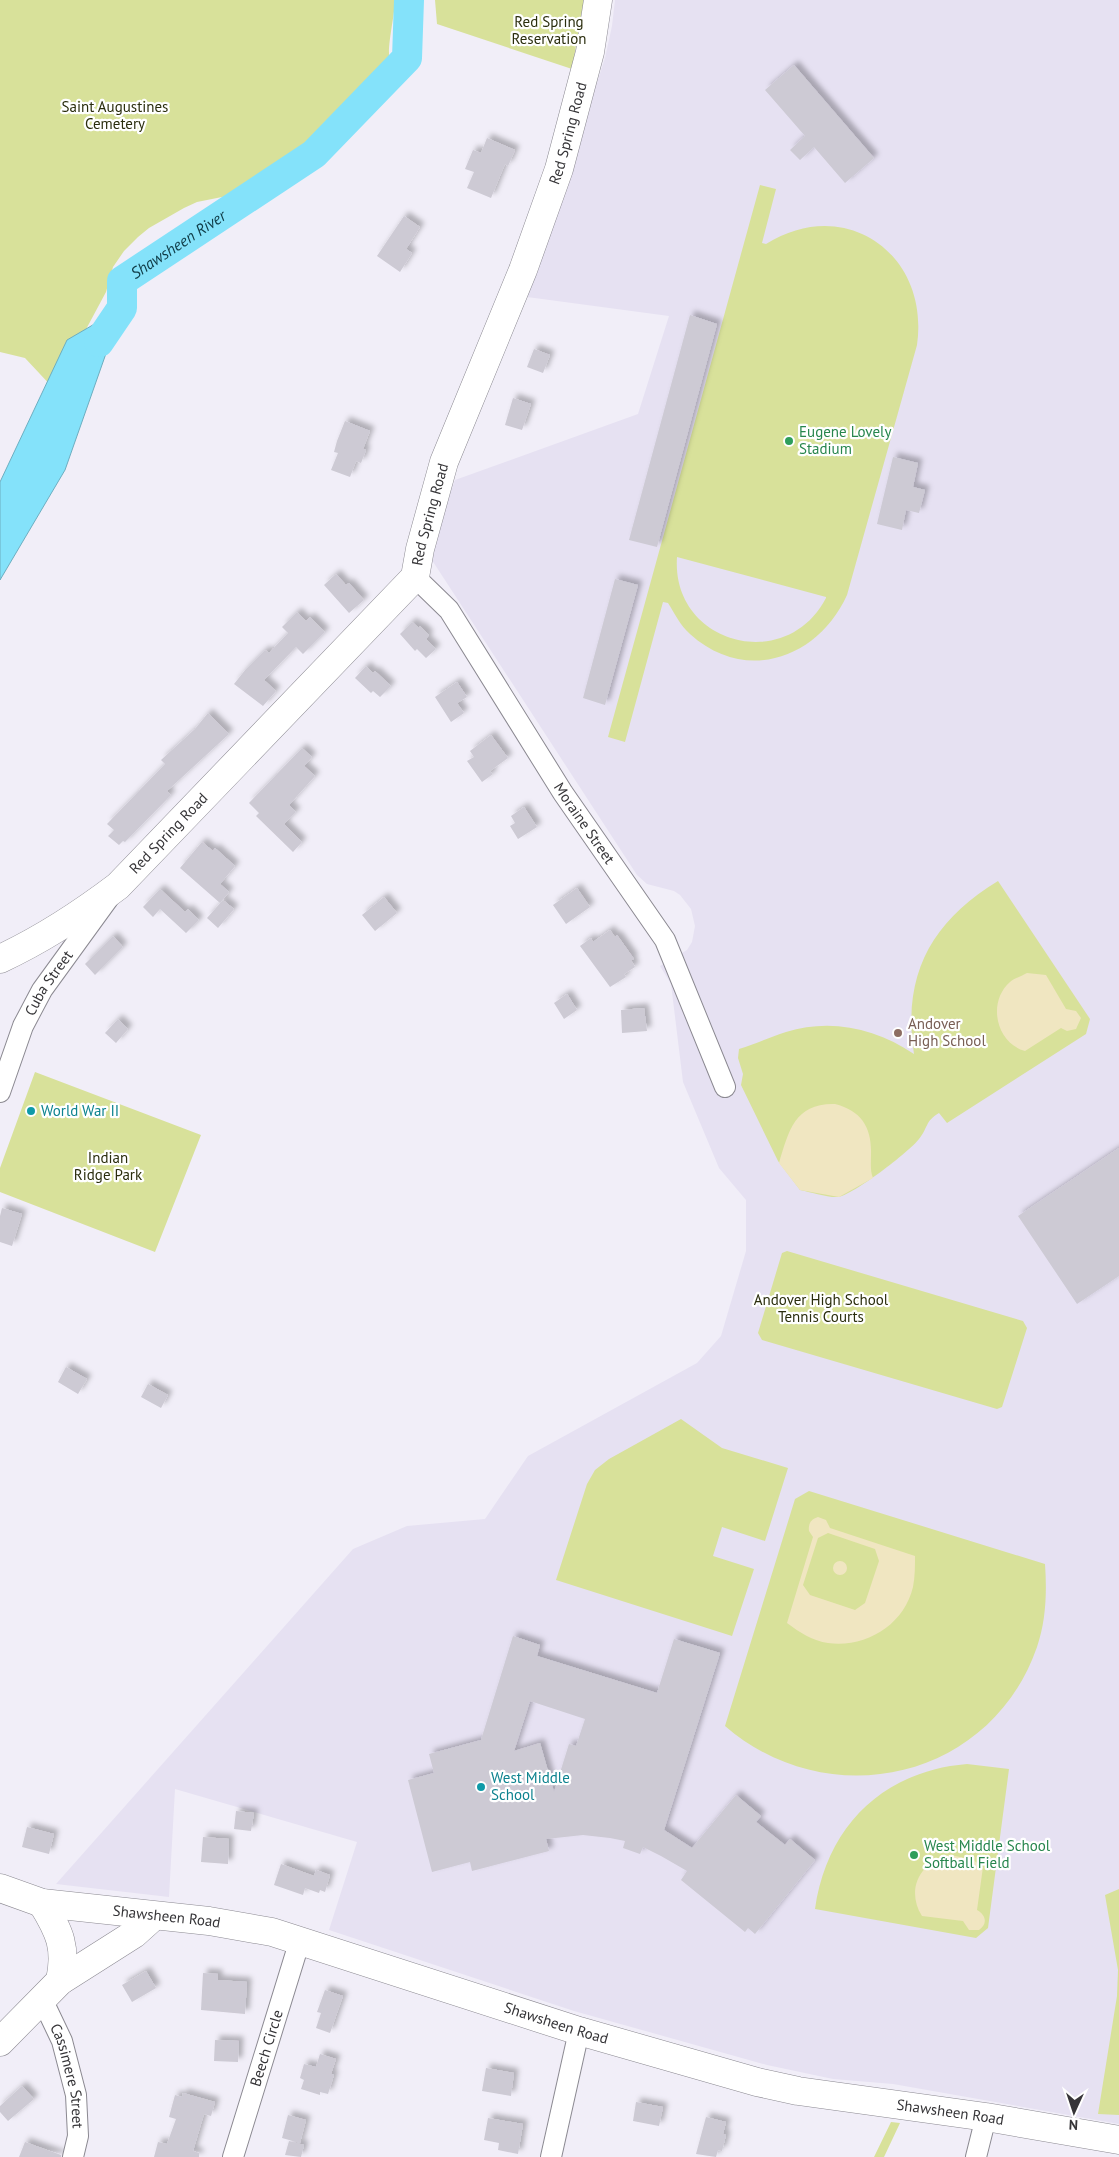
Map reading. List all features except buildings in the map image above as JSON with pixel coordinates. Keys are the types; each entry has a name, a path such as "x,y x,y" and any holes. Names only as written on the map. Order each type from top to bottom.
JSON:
{"main road":[{"name":"Red Spring Road","path":"0,958 34,943 118,886 415,577 420,549 444,462 523,270 559,169 590,52 598,0"},
{"name":"Shawsheen Road","path":"0,1888 42,1903 246,1927 300,1940 579,2031 757,2082 798,2091 986,2117 1119,2140"},
{"path":"42,1903 52,1918 64,1948 51,1990"},
{"path":"0,2042 51,1990 134,1934 154,1916"}],"street":[{"name":"Moraine Street","path":"415,577 449,610 563,793 664,940 726,1087"},
{"name":"Cuba Street","path":"0,1092 24,1026 42,990 118,886"},
{"name":"Beech Circle","path":"233,2157 300,1940"},
{"name":"Cassimere Street","path":"51,1990 76,2095 78,2136 73,2157"},
{"path":"551,2157 579,2031"},
{"path":"976,2157 986,2117"}],"shaded area":[{"name":"Andover High School","path":"615,0 1119,0 1119,2124 893,2084 833,2079 767,2065 574,2011 329,1930 357,1842 175,1789 169,1897 56,1884 353,1549 407,1526 485,1519 528,1456 697,1363 721,1336 746,1251 746,1200 719,1168 683,1082 671,984 660,966 687,950 692,942 695,926 691,909 680,895 674,891 647,884 637,875 428,554 455,480 638,414 669,316 527,297 605,58"}],"green space":[{"name":"Saint Augustines Cemetery","path":"0,0 395,0 395,6 388,68 341,124 318,139 303,156 287,168 251,181 227,196 197,202 184,208 149,228 124,251 113,267 106,292 54,389 25,358 0,352"},
{"name":"Red Spring Reservation","path":"435,0 584,0 572,69 437,24"},
{"name":"Eugene Lovely Stadium","path":"760,185 776,189 762,243 766,244 796,230 825,226 852,230 876,242 896,260 910,284 917,312 917,345 847,595 834,617 818,635 799,649 778,657 756,661 734,658 711,649 690,634 680,623 668,603 663,602 625,742 608,737","holes":["677,557 826,597 808,622 785,636 760,642 734,639 711,629 692,611 680,587"]},
{"path":"998,881 1090,1019 1086,1034 947,1123 939,1113 934,1116 913,1145 856,1189 838,1197 800,1190 778,1161 741,1085 743,1074 738,1058 739,1049 803,1028 836,1026 868,1032 899,1045 914,1054 911,1026 913,999 918,975 926,953 939,933 955,914"},
{"name":"Indian Ridge Park","path":"35,1072 201,1135 155,1252 0,1192 0,1168"},
{"name":"Andover High School Tennis Courts","path":"787,1251 1023,1321 1027,1328 1002,1407 997,1409 762,1340 758,1333 782,1253"},
{"path":"681,1419 722,1448 788,1468 765,1541 722,1527 713,1556 754,1569 732,1636 556,1580 587,1484 595,1470 609,1459"},
{"path":"809,1491 1045,1564 1045,1606 1040,1637 1015,1692 983,1728 945,1754 903,1770 857,1776 811,1770 766,1754 725,1726 795,1499"},
{"name":"West Middle School Softball Field","path":"967,1764 1009,1769 988,1928 976,1938 815,1909 822,1879 832,1852 846,1828 864,1808 885,1791 910,1778 937,1769"},
{"path":"1119,1889 1119,2115 1098,2114 1117,1996 1118,1970 1105,1895"},
{"path":"891,2122 900,2123 884,2157 874,2157"}],"sand":[{"path":"1027,973 1046,975 1066,1009 1076,1011 1081,1018 1076,1029 1067,1031 1061,1028 1025,1051 1015,1047 1007,1040 1001,1031 997,1011 1003,990 1010,982"},
{"path":"835,1104 852,1111 864,1122 870,1137 873,1178 839,1197 800,1190 779,1163 786,1140 802,1114 811,1108"},
{"path":"816,1518 826,1520 830,1528 915,1556 914,1583 908,1601 892,1623 881,1631 856,1642 828,1643 806,1636 787,1623 813,1537 809,1531 809,1526 812,1520","holes":["828,1533 875,1549 879,1561 865,1603 855,1610 810,1595 803,1585 818,1538"]},
{"path":"837,1561 843,1561 847,1568 843,1575 837,1575 833,1571 833,1565"},
{"path":"951,1855 973,1860 983,1867 977,1910 984,1917 985,1922 979,1930 969,1930 963,1921 922,1916 917,1906 916,1886 924,1869 940,1858"}],"water":[{"name":"Shawsheen River","path":"122,308 65,470 0,580 0,482 67,340"}],"waterway":[{"name":"Shawsheen River","path":"99,342 122,308 122,281 314,154 407,58 409,0"}],"place":[{"name":"Eugene Lovely Stadium","path":"789,441"},
{"name":"Andover High School","path":"898,1033"},
{"name":"World War II","path":"31,1111"},
{"name":"West Middle School","path":"481,1787"},
{"name":"West Middle School Softball Field","path":"914,1855"}]}
